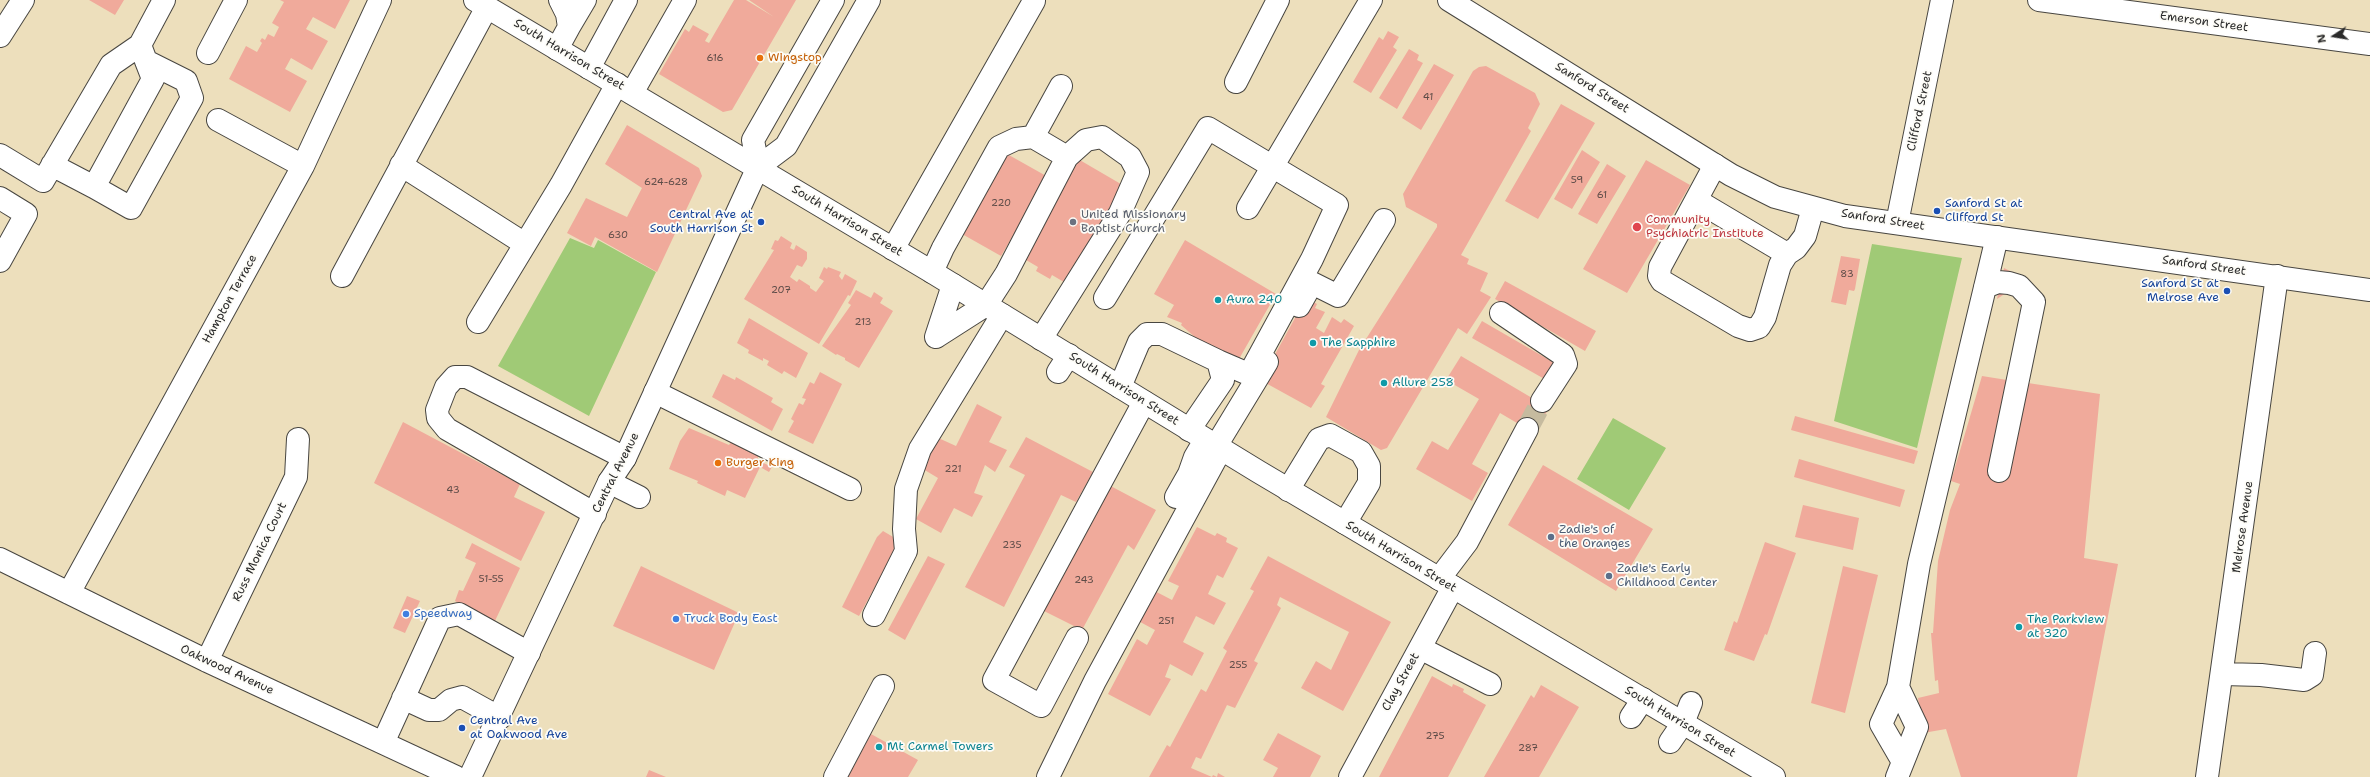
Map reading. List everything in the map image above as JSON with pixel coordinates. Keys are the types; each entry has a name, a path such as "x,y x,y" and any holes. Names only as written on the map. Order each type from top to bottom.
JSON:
{"main road":[{"path":"0,36 24,0"},
{"path":"94,187 153,80 143,53 164,0"},
{"path":"208,53 236,0"},
{"name":"Hampton Terrace","path":"69,593 302,166 380,0"},
{"path":"560,0 567,14 569,27"},
{"path":"558,49 585,0"},
{"path":"589,68 626,0"},
{"path":"478,322 525,244 625,88 685,0"},
{"path":"758,167 753,140 832,0"},
{"name":"Central Avenue","path":"470,777 500,718 610,482 625,458 758,167 786,146 869,0"},
{"path":"1236,82 1278,0"},
{"path":"1248,208 1371,0"},
{"name":"Sanford Street","path":"1449,0 1715,165 1776,197 1845,216 2370,290"},
{"name":"Clifford Street","path":"1897,223 1942,0"},
{"name":"Emerson Street","path":"2039,0 2370,44"},
{"path":"892,249 1034,1"},
{"path":"342,276 481,4"},
{"name":"South Harrison Street","path":"481,4 758,167 1041,339 1064,364 1133,395 1288,490 1774,777"},
{"path":"0,155 43,181 111,65 143,53"},
{"path":"52,165 131,208 192,98 186,81 143,53"},
{"path":"1033,137 1061,86"},
{"path":"218,120 302,166"},
{"path":"1077,638 1041,706 994,680 1133,395 1139,342 1147,334 1162,334 1246,373 1251,371 1312,259 1337,205 1208,128 1105,298"},
{"path":"932,272 943,248 999,147 1016,139 1033,137 1067,157"},
{"path":"874,615 906,551 904,529 906,489 920,449 994,310 1006,274 1067,157 1086,140 1102,137 1130,157 1138,172 1120,213 1041,339"},
{"path":"400,165 525,244"},
{"path":"1715,165 1660,267 1659,276 1662,281 1738,326 1750,330 1759,327 1765,317 1780,265 1787,254 1796,248 1805,236 1813,208"},
{"path":"0,198 26,214 0,261"},
{"path":"1696,200 1787,254"},
{"path":"1101,638 1208,441 1257,380 1312,283 1338,296 1384,220"},
{"path":"1900,769 1881,724 1898,687 1919,564 1997,237"},
{"name":"Melrose Avenue","path":"2207,777 2277,276"},
{"path":"1985,287 1998,282 2019,286 2034,302 1999,471"},
{"path":"953,285 936,337 994,310"},
{"path":"1501,313 1563,355 1566,364 1542,401"},
{"path":"1048,777 1208,441 1223,380 1218,361"},
{"path":"595,514 446,429 438,418 437,410 446,387 455,376 467,376 625,458"},
{"path":"655,392 850,489"},
{"path":"1110,437 1133,395"},
{"name":"Clay Street","path":"1350,777 1420,648 1446,583 1527,429"},
{"path":"1288,490 1319,439 1330,435 1364,454 1369,466 1369,483 1345,523"},
{"name":"Russ Monica Court","path":"207,661 296,477 298,439"},
{"path":"610,482 639,497"},
{"name":"Oakwood Avenue","path":"0,559 207,661 456,777"},
{"path":"383,743 440,618 446,615 459,614 529,653"},
{"path":"1420,648 1490,684"},
{"path":"2222,674 2261,675 2304,680 2312,675 2316,653"},
{"path":"835,777 883,686"},
{"path":"1898,687 1917,727 1900,769"},
{"path":"403,698 429,710 439,710 451,700 462,696 500,718"},
{"path":"1631,717 1643,700"},
{"path":"1670,742 1683,723 1691,703"}],"green space":[{"path":"570,238 594,248 598,240 656,272 589,416 498,366"},
{"path":"1872,244 1962,258 1917,448 1834,421"},
{"path":"1613,418 1666,448 1629,510 1577,479"}],"building":[{"path":"89,0 124,0 115,15"},
{"path":"280,0 350,0 335,29 313,17 306,29 328,41 312,70 291,58 285,69 307,81 290,112 229,79 246,46 257,52 262,43 260,41 262,38 265,40 268,34 274,37 279,27 272,23 284,2"},
{"path":"734,0 746,0 774,17 749,0 796,0 732,110 723,112 659,74 685,29 689,32 693,25 709,34 705,41 709,43"},
{"path":"1388,31 1399,37 1393,47 1397,50 1371,93 1353,82 1379,37 1383,40"},
{"path":"1409,49 1419,55 1417,60 1423,63 1397,109 1379,98"},
{"path":"1434,64 1454,75 1421,130 1402,118"},
{"path":"1486,66 1535,93 1540,104 1528,128 1531,131 1461,255 1469,259 1467,264 1488,273 1480,291 1491,297 1467,334 1458,328 1387,448 1381,450 1326,417 1359,350 1437,227 1437,224 1406,207 1403,194 1473,71 1479,67"},
{"path":"1561,104 1595,123 1538,219 1505,201"},
{"path":"627,125 699,168 702,176 657,272 595,237 591,246 567,233 586,198 627,217 642,188 605,164"},
{"path":"1000,150 1048,177 1001,256 955,230"},
{"path":"1582,150 1600,162 1572,209 1554,199"},
{"name":"United Missionary Baptist Church","path":"1078,159 1126,187 1069,285 1052,275 1050,279 1036,271 1038,267 1021,257"},
{"name":"Community Psychiatric Institute","path":"1646,160 1690,185 1627,293 1583,269"},
{"path":"1607,164 1626,176 1597,224 1578,214"},
{"path":"781,236 792,243 790,248 794,250 796,245 807,252 807,259 802,267 797,265 790,277 797,282 799,279 816,292 824,281 819,278 824,267 841,272 839,276 842,280 845,274 857,281 850,296 848,295 819,344 744,299 774,250 771,249 775,240 778,241"},
{"name":"Aura 240","path":"1185,240 1276,294 1239,359 1196,338 1181,325 1182,323 1167,317 1174,305 1154,294"},
{"path":"1841,256 1860,259 1855,289 1854,291 1849,290 1846,305 1831,302"},
{"name":"The Parkview at 320","path":"2004,268 2028,280 2038,290 2043,304 2028,383 2100,394 2084,558 2118,564 2077,777 1961,777 1946,729 1923,733 1918,698 1939,693 1938,680 1935,681 1931,633 1933,633 1938,561 1950,510 1960,484 1951,481 1982,376 2007,380 2021,317 2022,305 2014,297 2006,293 1997,299"},
{"path":"1505,281 1596,331 1585,351 1495,299"},
{"path":"856,290 871,298 874,292 883,298 880,303 893,311 859,368 845,360 845,358 837,354 836,355 822,346 851,305 848,303"},
{"name":"The Sapphire","path":"1306,298 1317,304 1315,308 1325,312 1316,328 1324,333 1332,317 1341,323 1344,319 1354,326 1321,384 1325,386 1311,408 1253,376 1273,358"},
{"path":"749,318 808,353 796,378 784,371 782,374 767,365 769,361 763,358 763,361 748,353 749,350 737,343"},
{"path":"1482,321 1558,365 1548,381 1472,338"},
{"path":"1461,356 1549,408 1534,433 1500,413 1472,464 1488,473 1472,501 1416,469 1432,441 1448,450 1479,399 1446,380"},
{"path":"820,372 842,384 813,444 788,432 794,421 791,419 799,403 803,405 806,399 802,398 810,382 814,384"},
{"path":"723,374 735,380 736,377 773,398 771,402 783,409 772,431 712,397"},
{"path":"977,404 1002,417 989,442 1007,450 995,472 985,465 974,493 983,496 972,517 954,508 941,533 916,519 938,478 918,466 934,436 956,446"},
{"path":"1795,416 1918,451 1914,464 1791,430"},
{"path":"403,422 520,484 514,497 545,512 521,561 374,483"},
{"name":"Burger King","path":"689,428 729,445 734,438 761,449 757,460 772,467 769,472 760,467 745,498 727,490 725,496 697,483 698,481 669,469 680,441"},
{"path":"1026,437 1093,472 1076,502 1061,495 1004,607 965,587 1025,475 1009,467"},
{"path":"1799,459 1905,490 1900,507 1794,477"},
{"path":"1543,465 1653,529 1616,591 1508,525"},
{"path":"1103,482 1156,510 1134,550 1128,545 1082,630 1042,610"},
{"path":"1803,505 1859,518 1853,550 1795,537"},
{"path":"1197,527 1215,536 1217,533 1227,538 1226,542 1238,548 1223,578 1217,575 1208,594 1226,603 1214,625 1196,616 1183,642 1204,653 1192,676 1170,664 1165,677 1171,679 1150,716 1108,694 1137,639 1147,645 1155,630 1131,617 1147,587 1172,600 1179,586 1168,581"},
{"path":"883,531 900,541 859,616 842,607 877,537"},
{"path":"1765,542 1796,553 1767,635 1765,634 1754,661 1724,650 1734,621 1737,623"},
{"path":"472,543 520,568 494,623 455,601 459,590 463,591 476,563 465,558"},
{"path":"928,556 945,564 905,640 888,630"},
{"path":"1268,556 1391,622 1343,711 1301,688 1316,661 1331,670 1349,632 1280,597 1277,605 1281,608 1254,661 1258,663 1235,708 1227,705 1201,759 1196,757 1191,768 1212,777 1149,777 1167,745 1170,747 1201,689 1206,692 1227,651 1223,648 1254,591 1250,589"},
{"name":"Truck Body East","path":"641,566 739,613 714,670 613,626"},
{"path":"1843,566 1878,575 1845,713 1811,703"},
{"name":"Speedway","path":"407,596 420,601 405,633 393,628"},
{"path":"1432,676 1452,687 1453,684 1464,689 1463,692 1486,705 1448,777 1379,777"},
{"path":"1541,685 1579,707 1539,777 1484,777 1531,695 1534,698"},
{"path":"1278,733 1321,756 1310,777 1273,777 1278,768 1263,760"},
{"name":"Mt Carmel Towers","path":"871,734 918,760 908,777 848,777"},
{"path":"649,770 666,777 646,777"},
{"path":"1218,773 1225,777 1217,777"}],"tunnel":[{"path":"1527,429 1542,401"}],"place":[{"name":"Wingstop","path":"760,58"},
{"name":"Sanford St at Clifford St","path":"1937,211"},
{"name":"Central Ave at South Harrison St","path":"761,222"},
{"name":"United Missionary Baptist Church","path":"1073,222"},
{"name":"Community Psychiatric Institute","path":"1637,227"},
{"name":"Sanford St at Melrose Ave","path":"2227,291"},
{"name":"Aura 240","path":"1218,300"},
{"name":"The Sapphire","path":"1313,343"},
{"name":"Allure 258","path":"1384,383"},
{"name":"Burger King","path":"718,463"},
{"name":"Zadie's of the Oranges","path":"1551,537"},
{"name":"Zadie's Early Childhood Center","path":"1609,576"},
{"name":"Speedway","path":"406,614"},
{"name":"Truck Body East","path":"676,619"},
{"name":"The Parkview at 320","path":"2019,627"},
{"name":"Central Ave at Oakwood Ave","path":"462,728"},
{"name":"Mt Carmel Towers","path":"879,747"}]}
